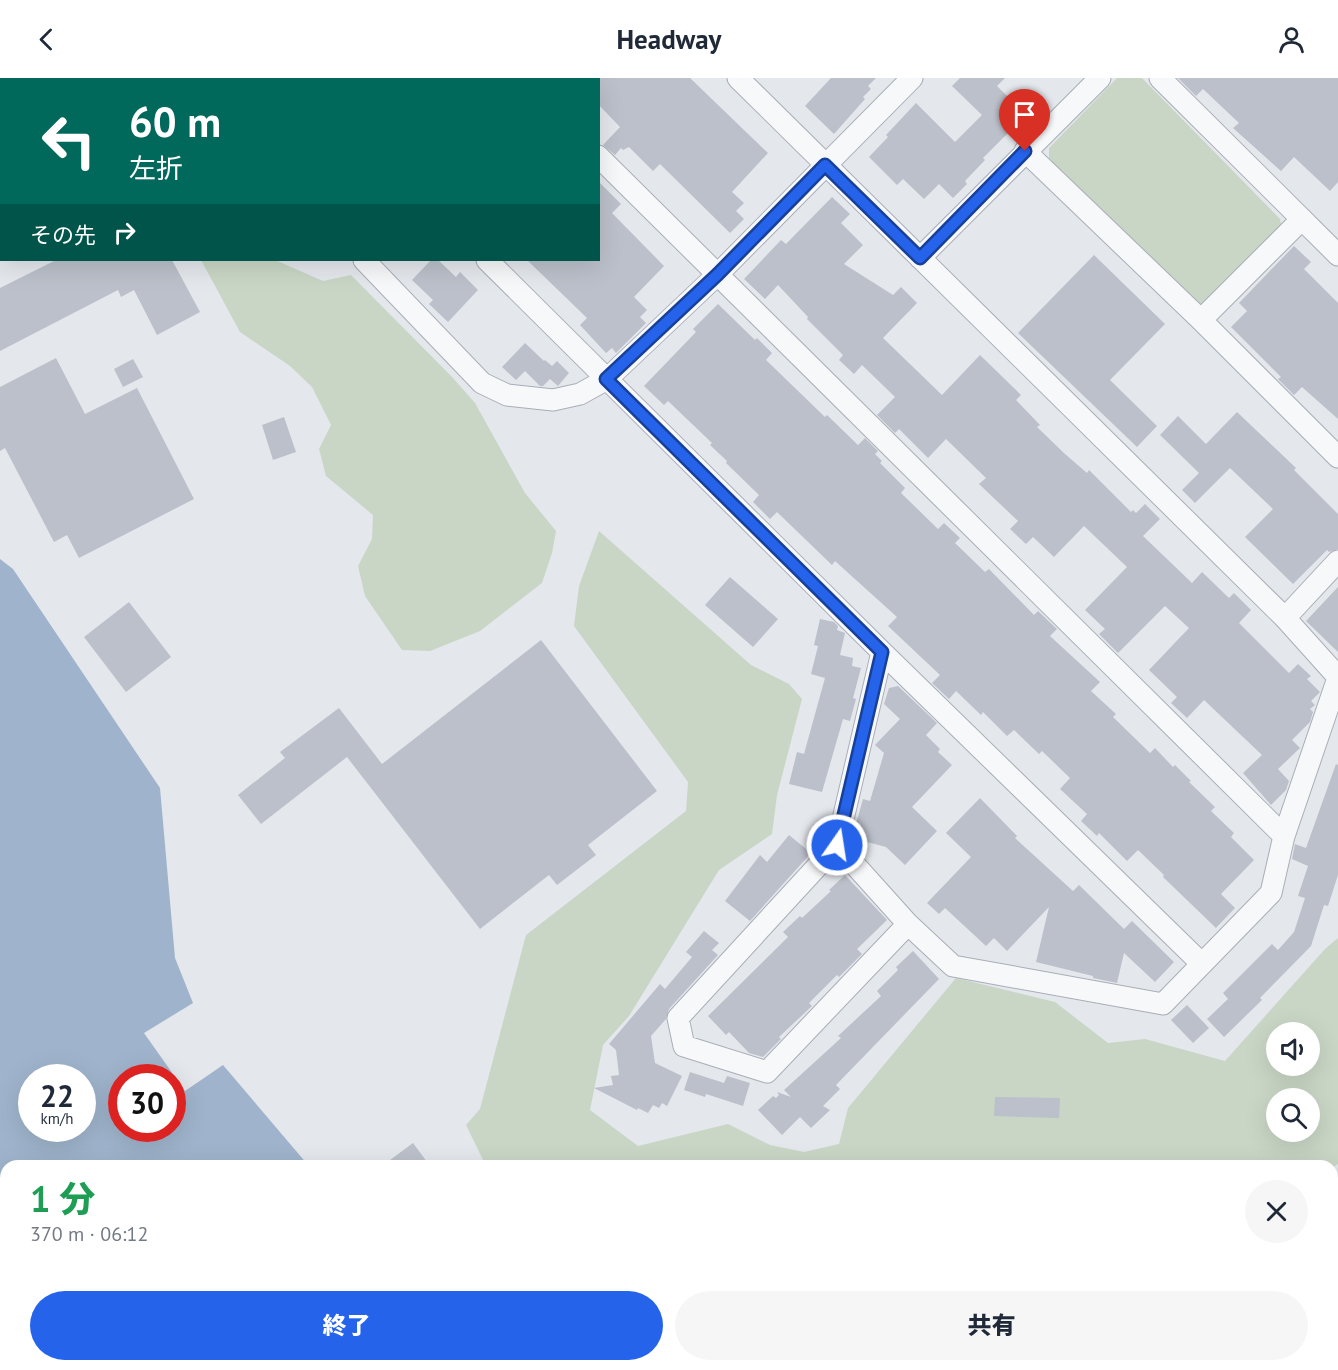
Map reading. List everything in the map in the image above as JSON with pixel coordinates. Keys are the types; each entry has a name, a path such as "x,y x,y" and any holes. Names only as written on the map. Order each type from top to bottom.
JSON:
{"street":[{"path":"738,78 1285,618 1338,677 1284,836 1271,892 1163,1004 953,966 908,924 837,845"},
{"path":"920,258 1100,78"},
{"path":"1160,78 1338,255"},
{"path":"365,261 482,383 507,395 553,400 580,394 606,379 718,274 906,80"},
{"path":"1025,151 1201,320 1338,457"},
{"path":"600,158 1284,836"},
{"path":"1201,320 1302,219"},
{"path":"488,261 882,652 1203,964"},
{"path":"1285,618 1338,561"},
{"path":"882,652 837,845 678,1018 684,1046 767,1072 908,924"}],"green space":[{"path":"1117,78 1142,78 1280,219 1282,229 1205,308 1194,307 1049,164 1049,148"},
{"path":"202,261 277,261 323,281 351,275 475,403 525,493 556,531 552,553 542,583 480,631 430,651 402,650 365,596 358,566 372,539 373,515 326,476 319,449 331,425 312,387 290,366 240,332"},
{"path":"599,531 751,665 789,684 802,699 777,795 772,834 719,870 629,1016 603,1045 590,1110 638,1146 728,1124 770,1145 804,1152 839,1144 848,1108 956,978 1055,1002 1108,1043 1145,1039 1225,1061 1325,949 1338,938 1338,1160 483,1160 466,1125 480,1109 526,935 686,811 688,782 574,626 579,586"}],"water":[{"path":"0,559 13,569 160,788 175,958 193,1003 144,1033 166,1064 108,1064 108,1142 186,1142 186,1090 223,1065 304,1160 0,1160"}],"building":[{"path":"600,78 690,78 768,153 732,192 744,203 736,211 744,219 730,233 660,164 653,171 629,147 623,150 621,148 615,155 603,145 620,127 600,106"},
{"path":"831,78 876,78 868,86 871,89 863,97 865,99 834,134 805,106"},
{"path":"960,78 1005,78 997,86 1026,115 983,158 985,160 965,181 967,184 953,198 939,184 924,199 903,179 897,185 869,157 916,103 955,142 982,115 952,86"},
{"path":"1178,78 1338,78 1338,182 1330,191 1294,157 1281,171 1233,128 1239,123 1203,89 1196,96"},
{"path":"600,183 621,204 612,213 664,266 634,297 647,310 640,317 646,323 616,353 612,348 606,353 580,325 587,318 528,261 600,261"},
{"path":"832,197 850,214 841,223 863,245 844,264 893,295 901,287 917,303 883,338 942,395 980,355 1021,395 1016,400 1040,425 1037,427 1065,454 1087,473 1089,470 1131,512 1133,510 1136,513 1145,504 1160,519 1143,536 1192,583 1202,572 1229,598 1234,593 1251,610 1239,623 1289,673 1298,664 1311,676 1307,679 1320,692 1311,701 1315,705 1310,709 1313,712 1310,722 1292,740 1300,748 1278,769 1289,781 1286,790 1271,805 1243,773 1262,755 1204,700 1187,718 1171,703 1177,697 1149,670 1189,628 1165,606 1118,653 1099,634 1105,629 1085,610 1127,567 1084,526 1054,557 1033,537 1026,544 1010,529 1018,521 979,484 986,478 946,439 928,458 899,429 895,433 877,415 895,397 862,365 854,374 839,360 843,355 807,319 808,317 778,285 765,299 744,279 781,240 786,244"},
{"path":"1294,246 1311,262 1304,269 1338,303 1338,419 1302,387 1294,395 1278,379 1281,377 1231,327 1247,311 1239,303"},
{"path":"1094,255 1165,324 1110,380 1157,426 1137,447 1018,333"},
{"path":"54,261 173,261 200,312 157,335 134,290 121,297 118,290 0,351 0,288"},
{"path":"430,261 439,261 456,277 460,272 478,290 448,322 429,304 433,300 412,280"},
{"path":"718,304 772,353 766,360 825,417 827,415 858,445 865,438 878,451 875,454 882,461 880,463 905,488 901,493 938,529 944,523 960,538 955,543 985,572 989,569 1034,615 1038,611 1057,629 1050,636 1100,682 1091,691 1116,714 1113,717 1150,753 1155,748 1173,767 1175,765 1215,807 1211,811 1234,833 1231,837 1254,860 1221,894 1235,908 1216,928 1138,850 1127,861 1099,833 1097,836 1081,821 1087,814 1060,789 1070,778 1042,751 1039,754 1014,730 1007,736 983,712 981,715 956,691 949,699 932,683 940,675 888,626 897,617 835,561 832,565 777,512 770,519 753,502 759,495 726,463 727,461 710,445 712,443 668,401 664,405 644,386 696,332 693,329"},
{"path":"525,343 544,361 552,366 557,361 569,373 558,386 550,379 540,386 525,371 516,380 502,367"},
{"path":"56,358 85,414 137,388 194,499 79,558 67,535 54,542 5,448 0,451 0,387"},
{"path":"133,359 143,377 123,387 114,369"},
{"path":"1237,412 1296,468 1294,470 1338,514 1338,549 1329,552 1327,550 1293,584 1245,537 1273,509 1230,468 1195,503 1182,490 1199,473 1160,435 1178,416 1206,444"},
{"path":"284,417 296,452 273,460 262,425"},
{"path":"730,577 778,619 753,647 705,605"},
{"path":"1338,587 1338,652 1306,621"},
{"path":"129,602 171,657 126,692 84,637"},
{"path":"820,619 834,622 838,626 837,630 845,633 840,655 853,658 852,666 861,668 850,721 843,719 822,792 789,784 797,752 804,754 825,678 811,674 818,646 814,645"},
{"path":"541,640 657,791 588,845 596,855 557,885 549,875 480,929 347,757 261,824 238,795 285,758 280,752 339,708 382,764"},
{"path":"898,686 937,723 926,735 940,749 938,752 952,765 912,807 937,831 905,865 886,847 852,838 863,799 870,801 884,753 875,745 900,719 884,704 889,688"},
{"path":"1336,764 1338,765 1338,875 1328,906 1324,905 1311,946 1260,998 1262,1000 1224,1037 1207,1019 1228,999 1223,993 1272,944 1278,950 1294,932 1305,898 1298,896 1308,866 1292,859 1295,844 1306,848"},
{"path":"980,798 1017,836 1015,838 1073,891 1079,885 1124,929 1132,921 1174,962 1155,982 1124,953 1117,983 1036,962 1049,907 1007,951 994,938 986,946 945,908 939,914 927,903 971,857 946,833"},
{"path":"789,835 811,853 750,921 725,901 760,855 767,862"},
{"path":"845,875 887,920 857,949 862,954 809,1003 812,1006 779,1037 781,1039 763,1057 749,1053 729,1032 726,1035 708,1016 788,937 783,932 800,916 802,918"},
{"path":"704,931 719,943 712,950 718,955 669,1009 666,1019 651,1036 655,1063 682,1076 667,1106 662,1103 659,1108 653,1105 648,1113 638,1108 637,1110 594,1088 613,1085 611,1076 619,1075 616,1050 609,1044 660,984 665,989 692,957 686,952"},
{"path":"913,951 939,979 836,1085 840,1089 823,1106 830,1110 811,1128 800,1117 782,1135 758,1110 773,1096 776,1098 779,1095 777,1092 791,1097 784,1090 841,1038 838,1036 881,996 877,991 898,970 896,967"},
{"path":"1187,1005 1209,1028 1193,1043 1171,1020"},
{"path":"690,1072 724,1083 727,1076 750,1083 743,1106 706,1094 705,1097 684,1090"},
{"path":"995,1097 1060,1098 1059,1118 994,1116"},
{"path":"413,1143 426,1160 390,1160"}],"route":[{"path":"837,845 882,652 606,379 718,274 825,165 920,258 1025,151"}]}
